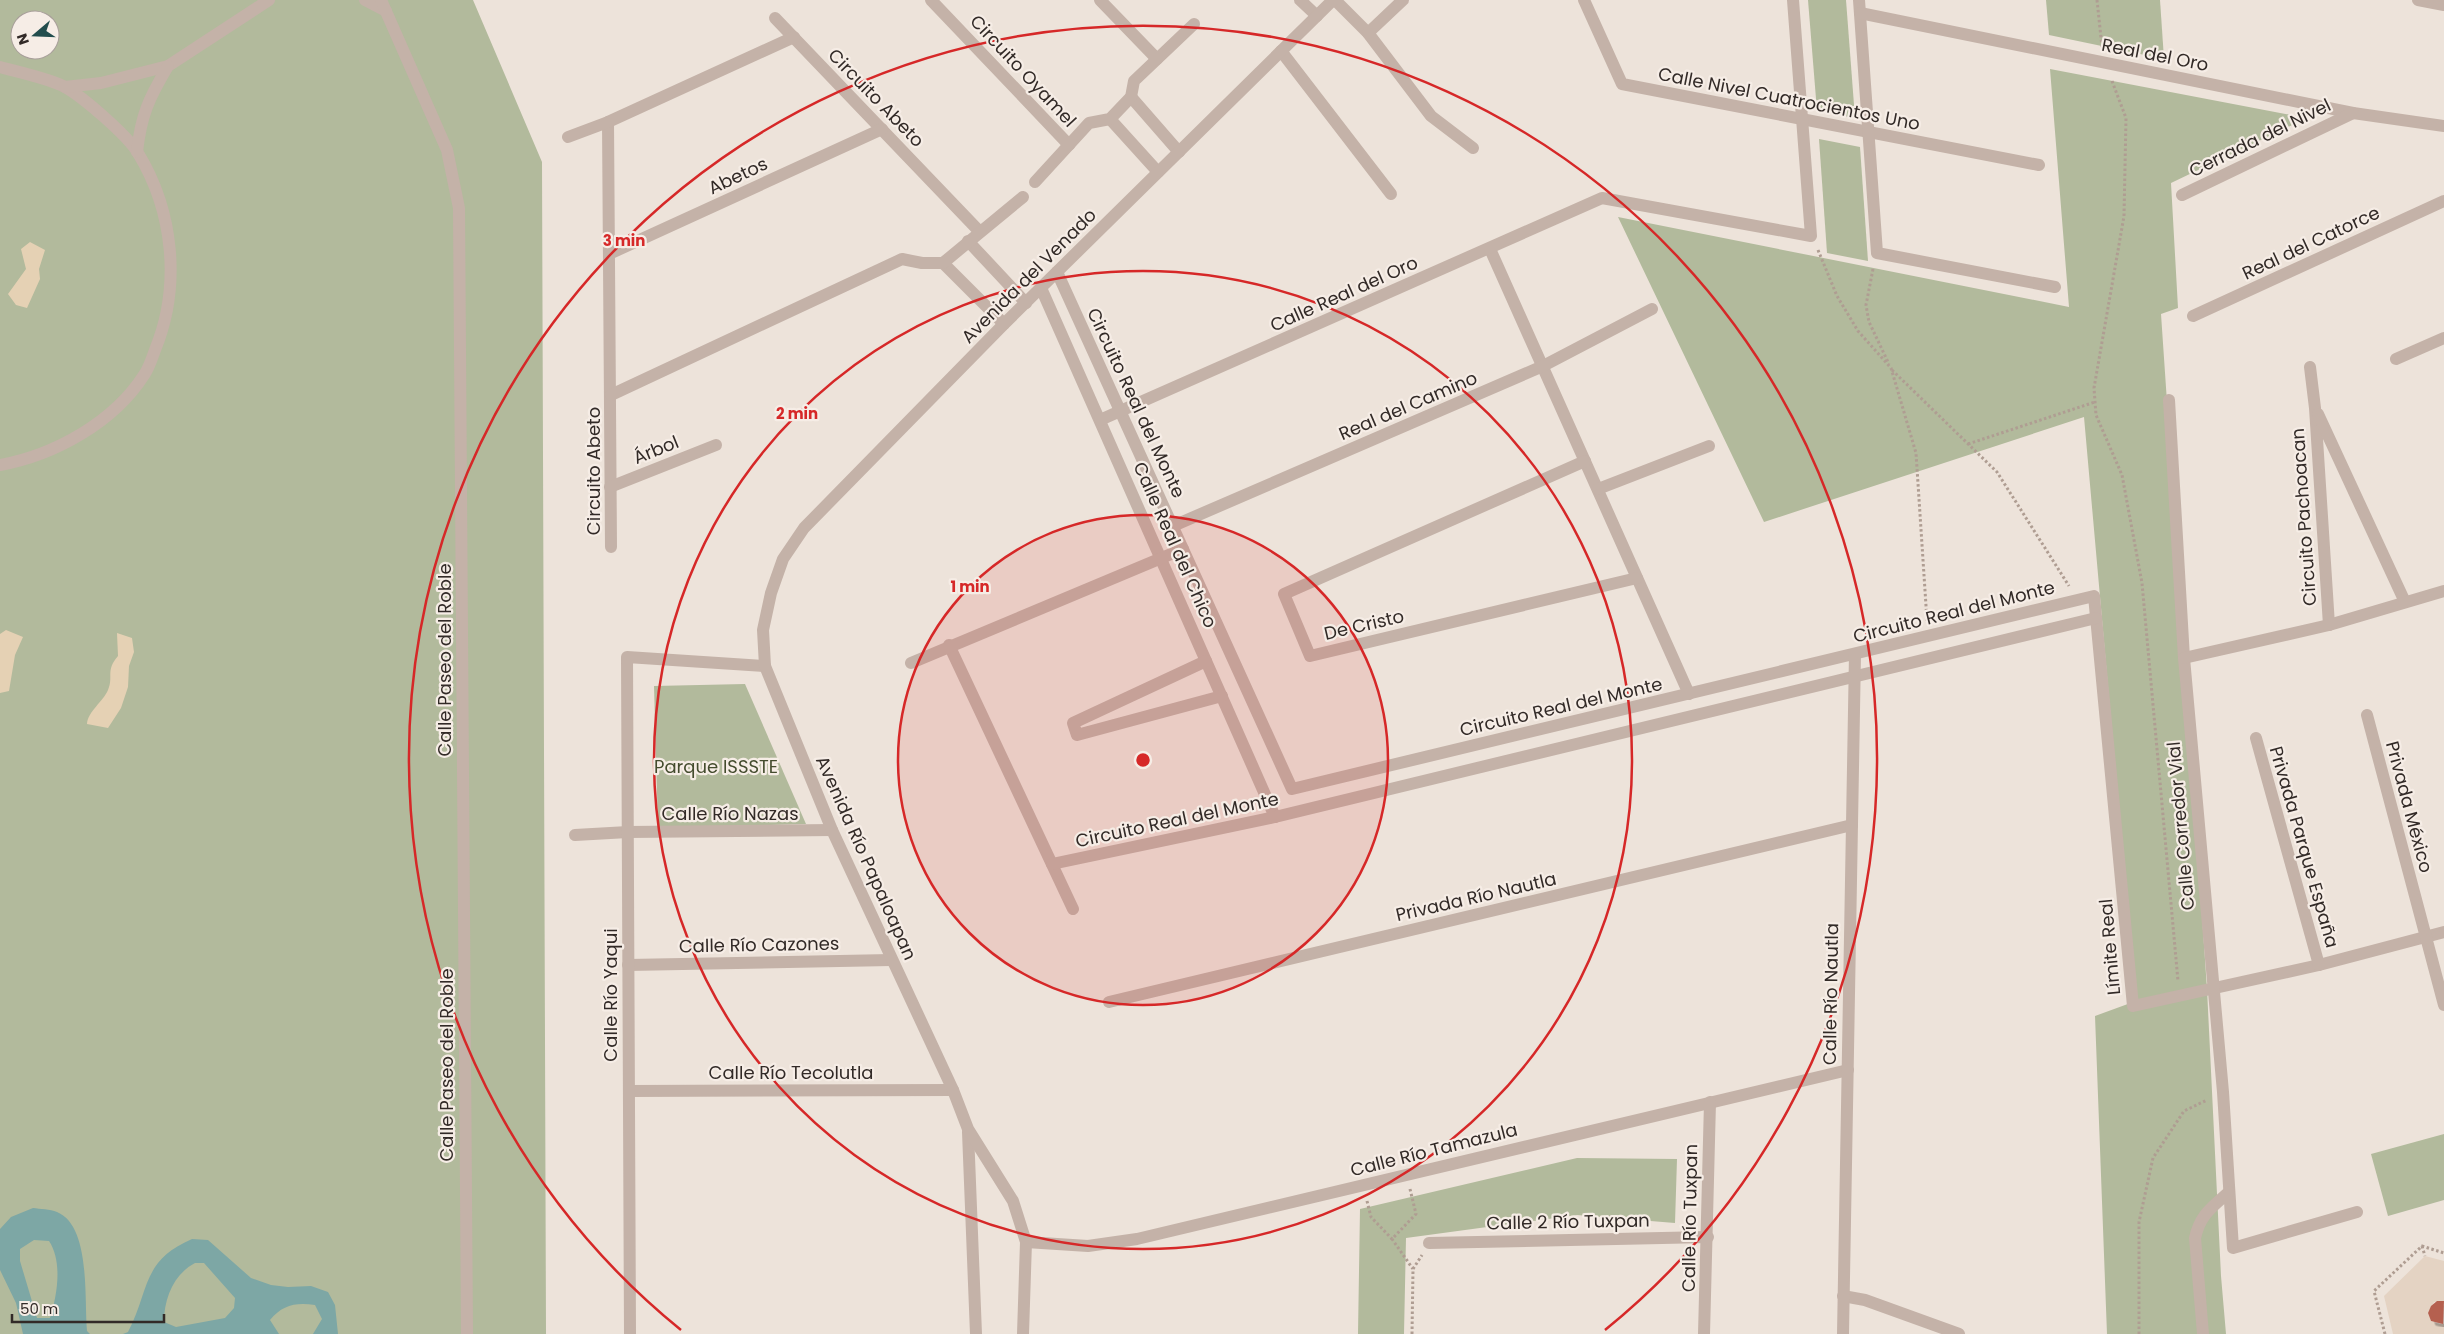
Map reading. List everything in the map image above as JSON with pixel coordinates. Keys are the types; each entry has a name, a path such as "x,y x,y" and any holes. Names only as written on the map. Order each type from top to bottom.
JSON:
{"street":[{"path":"65,87 101,83 168,66 269,0"},
{"path":"365,0 384,6"},
{"name":"Circuito Oyamel","path":"931,0 1069,145"},
{"path":"1100,0 1157,59"},
{"path":"1300,0 1317,16"},
{"path":"1334,0 1368,33 1431,116 1473,148"},
{"name":"Avenida del Venado","path":"771,593 783,559 804,528 1004,324 1334,0"},
{"path":"1368,33 1403,0"},
{"name":"Calle Nivel Cuatrocientos Uno","path":"1584,0 1622,84 2039,165"},
{"path":"1793,0 1811,236"},
{"path":"2418,0 2444,5"},
{"name":"Calle Paseo del Roble","path":"384,6 447,150 459,208 467,1334"},
{"path":"1860,6 1877,253 2055,287"},
{"name":"Real del Oro","path":"1860,6 2104,62 2353,112 2444,126"},
{"name":"Circuito Abeto","path":"775,18 979,232"},
{"name":"Circuito Oyamel","path":"1034,182 1090,123 1110,118 1131,97 1134,81 1194,24"},
{"path":"568,137 608,122 794,37"},
{"path":"1281,51 1391,194"},
{"path":"138,152 140,122 150,96 168,66"},
{"path":"0,67 65,87 105,119 138,152 158,192 168,235 171,282 162,331 145,374 115,410 77,436 44,452 0,465"},
{"path":"1131,97 1179,152"},
{"name":"Cerrada del Nivel","path":"2182,195 2353,112"},
{"path":"1110,118 1158,172"},
{"name":"Circuito Abeto","path":"608,122 612,395 611,547"},
{"name":"Abetos","path":"609,254 882,129"},
{"path":"1004,324 943,263 1023,197"},
{"name":"Calle Real del Oro","path":"1100,420 1602,198 1811,236"},
{"name":"Real del Catorce","path":"2193,316 2444,201"},
{"path":"968,241 1026,303"},
{"path":"1490,249 1689,694"},
{"name":"Circuito Abeto","path":"612,395 902,260 922,263 943,263"},
{"name":"Circuito Real del Monte","path":"1057,272 1292,789 2094,596"},
{"name":"Calle Real del Chico","path":"1041,288 1275,817"},
{"name":"Real del Camino","path":"1173,526 1543,366 1652,309"},
{"path":"2396,359 2444,338"},
{"name":"Circuito Pachoacan","path":"2310,367 2315,408 2329,625"},
{"name":"Calle Corredor Vial","path":"2169,400 2184,658 2223,1092 2233,1248 2357,1212"},
{"name":"Circuito Pachoacan","path":"2315,408 2405,602"},
{"name":"Árbol","path":"610,487 716,445"},
{"path":"1598,489 1709,446"},
{"name":"De Cristo","path":"1585,461 1284,594 1310,656 1637,578"},
{"path":"911,663 949,645 1183,549"},
{"name":"Circuito Pachoacan","path":"2184,658 2329,625 2444,592"},
{"name":"Avenida Río Papaloapan","path":"771,593 763,630 765,666 832,830 890,960 953,1090 968,1129 1013,1201 1026,1242 1023,1334"},
{"name":"Límite Real","path":"2094,596 2133,1006 2214,990 2444,932"},
{"name":"Circuito Real del Monte","path":"1052,864 1275,817 2096,618"},
{"path":"949,645 1073,909"},
{"name":"Calle Río Nautla","path":"1843,1334 1855,654"},
{"name":"Calle Río Yaqui","path":"630,1334 627,657 765,666"},
{"path":"1206,661 1072,723 1077,735 1222,696"},
{"name":"Privada México","path":"2367,715 2444,1005"},
{"name":"Privada Parque España","path":"2256,738 2319,965"},
{"name":"Privada Río Nautla","path":"1109,1002 1852,826"},
{"name":"Calle Río Nazas","path":"575,835 628,832 832,830"},
{"name":"Calle Río Cazones","path":"628,965 890,960"},
{"name":"Calle Río Tamazula","path":"1026,1242 1088,1246 1137,1239 1848,1070"},
{"name":"Calle Río Tecolutla","path":"629,1091 953,1090"},
{"name":"Calle Río Tuxpan","path":"1704,1334 1710,1102"},
{"name":"Avenida Río Papaloapan","path":"968,1129 976,1334"},
{"path":"2203,1334 2195,1238 2198,1223 2229,1192"},
{"name":"Calle 2 Río Tuxpan","path":"1429,1243 1708,1237"},
{"path":"1843,1296 1865,1300 1960,1334"}],"path":[{"path":"2097,0 2104,62 2126,118 2124,206 2094,388 2096,415 2122,475 2142,583 2180,997"},
{"path":"1811,236 1837,296 1858,332 1891,368 1997,472 2069,587 2075,600"},
{"path":"1877,253 1866,304 1869,322 1891,368 1916,453 1928,636"},
{"path":"1968,444 2095,402"},
{"path":"2139,1334 2139,1222 2153,1158 2184,1111 2223,1092"},
{"path":"1392,1239 1416,1214 1406,1175"},
{"path":"1364,1185 1371,1217 1392,1239 1413,1269"},
{"path":"1412,1334 1413,1269 1429,1243"},
{"path":"2422,1246 2444,1253"},
{"path":"2422,1246 2425,1256"},
{"path":"2385,1334 2374,1291 2422,1246"}],"green space":[{"path":"0,0 473,0 542,162 546,1334 0,1334"},
{"path":"1808,0 1846,0 1855,118 1817,111"},
{"path":"2046,0 2160,0 2164,59 2049,35"},
{"path":"2050,69 2307,118 2171,183 2178,308 2161,314 2207,989 2221,1276 2226,1334 2107,1334 2095,1016 2136,1001 2084,417 1764,522 1618,217 2069,307"},
{"path":"1819,139 1860,147 1868,261 1827,253"},
{"name":"Parque ISSSTE","path":"745,684 806,824 658,828 654,686"},
{"path":"2444,1134 2444,1200 2388,1216 2371,1154"},
{"path":"1577,1158 1677,1159 1675,1223 1577,1215 1406,1238 1404,1334 1358,1334 1360,1209"}],"sand":[{"path":"30,242 45,250 39,269 40,279 27,308 16,305 8,294 26,269 21,249"},
{"path":"6,630 23,637 15,655 9,691 0,693 0,634"},
{"path":"117,633 132,638 134,652 129,666 128,687 121,708 108,728 87,724 90,715 106,694 110,685 112,666 118,656"}],"shaded area":[{"path":"2425,1256 2444,1261 2444,1301 2434,1302 2428,1313 2431,1321 2444,1324 2444,1334 2393,1334 2384,1296"}],"water":[{"path":"33,1208 57,1212 68,1220 76,1232 81,1247 84,1265 87,1331 90,1334 23,1334 16,1303 0,1270 0,1229 11,1217","holes":["34,1240 49,1241 56,1259 55,1300 50,1318 37,1318 20,1261 20,1249"]},
{"path":"192,1239 208,1240 251,1278 271,1285 288,1287 311,1286 328,1292 335,1305 338,1334 313,1334 322,1319 315,1305 296,1304 279,1311 270,1320 279,1334 123,1334 128,1332 155,1267 176,1248","holes":["195,1263 204,1263 235,1298 234,1308 225,1318 176,1327 164,1322 168,1296 176,1280 181,1273"]}],"building":[{"path":"2437,1301 2444,1301 2443,1324 2431,1321 2428,1313 2431,1306"}]}
